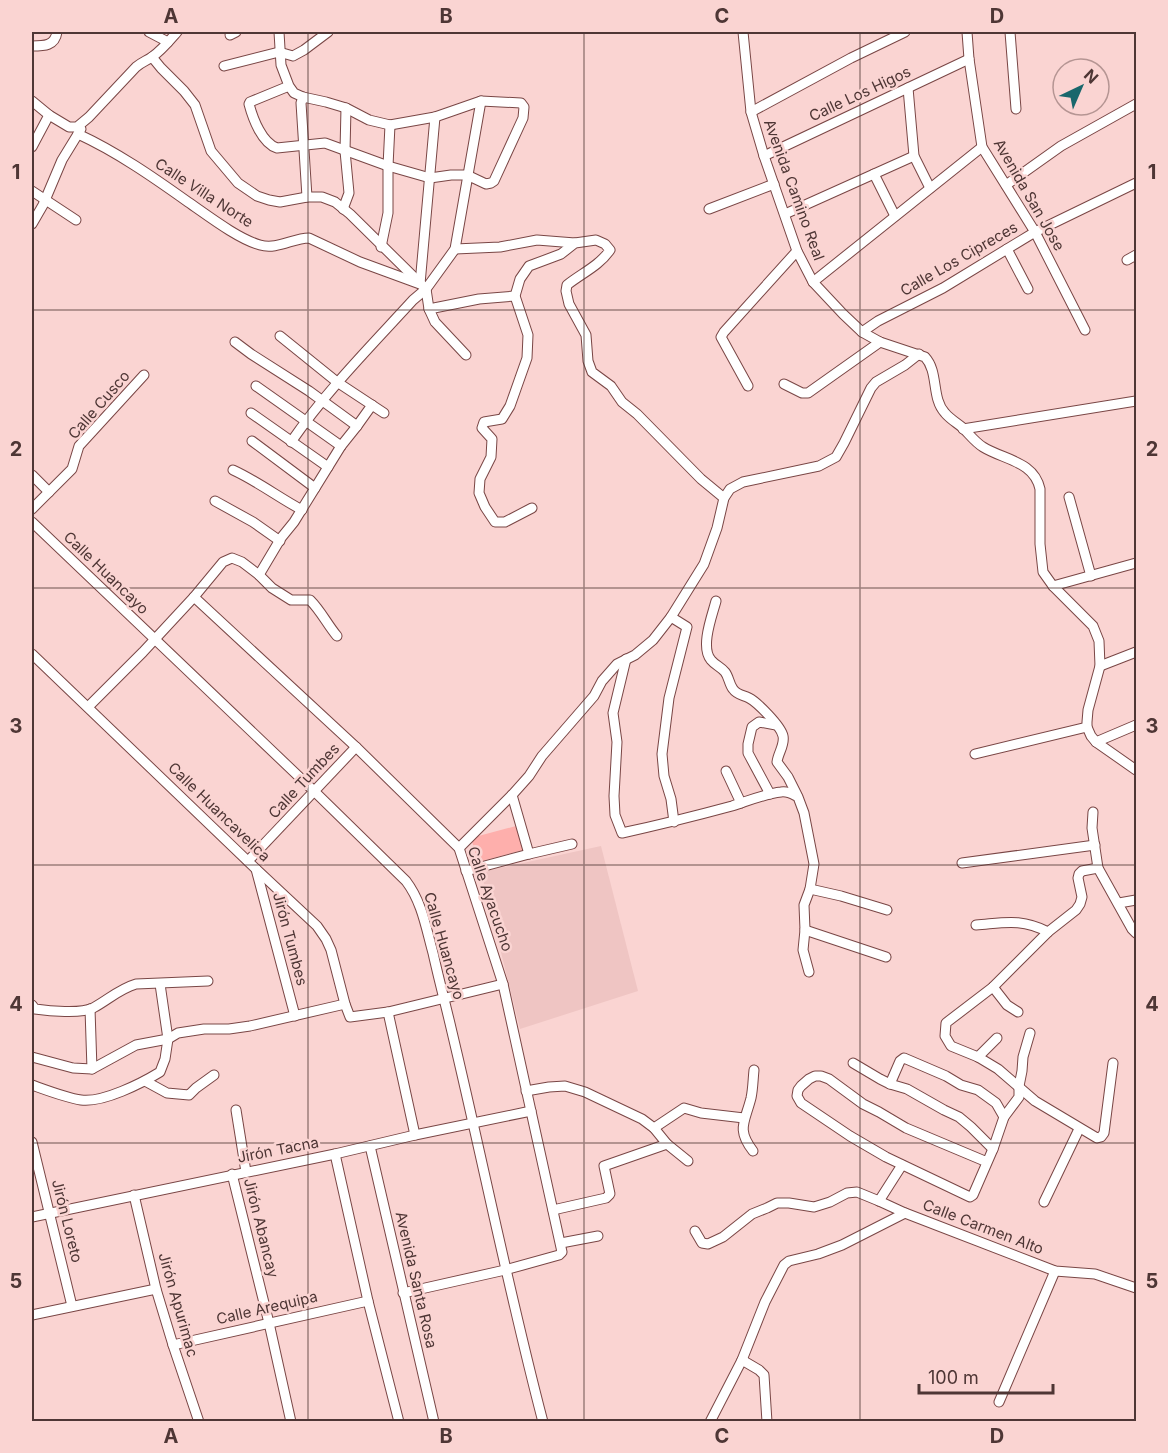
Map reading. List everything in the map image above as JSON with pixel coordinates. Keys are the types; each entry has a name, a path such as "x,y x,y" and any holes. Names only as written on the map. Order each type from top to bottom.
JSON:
{"street":[{"path":"32,46 46,46 53,42 57,32"},
{"path":"149,32 168,42"},
{"path":"32,101 49,116 69,127 77,127 128,75 143,61 152,57 177,32"},
{"path":"279,32 281,65 289,86 294,93 303,97 345,108 369,120 390,125 435,117 480,101 521,103 524,107 523,118 494,181 486,184 467,175 451,174 429,178 345,152 325,143 277,148 271,146 258,127 250,102 289,86"},
{"path":"224,66 279,52 293,56 328,32"},
{"name":"Avenida Camino Real","path":"743,32 751,112 797,251 813,282 862,332 880,342 906,352 919,354"},
{"path":"751,112 850,58 904,32"},
{"name":"Avenida San Jose","path":"967,32 982,147 1035,232 1086,330"},
{"path":"1010,32 1016,109"},
{"path":"152,57 195,105 211,151 238,183 257,196 279,202 307,197 322,197 335,202 423,287"},
{"name":"Calle Los Higos","path":"764,156 969,59"},
{"path":"908,88 914,156 930,188"},
{"path":"303,97 301,103 307,197"},
{"path":"291,442 337,382 413,300 455,249 480,101"},
{"path":"1006,185 1061,146 1137,104"},
{"path":"343,209 349,193 345,152 345,108"},
{"path":"32,147 49,116"},
{"path":"32,224 44,205 62,160 89,117"},
{"path":"435,117 426,208 423,287 435,322 466,355"},
{"path":"381,247 388,213 390,125"},
{"name":"Calle Villa Norte","path":"78,134 126,159 215,221 260,245 272,246 309,238 360,262 423,287"},
{"path":"813,282 982,147"},
{"path":"785,214 914,156"},
{"path":"874,174 895,216"},
{"name":"Calle Los Cipreces","path":"862,332 878,321 944,288 1035,232 1137,183"},
{"path":"709,209 774,184"},
{"path":"32,191 76,220"},
{"path":"455,249 500,247 537,240 575,243 596,240 605,244 610,250 604,259 567,285 566,291 569,304 586,335 588,361 592,372 611,386 622,402 700,479 724,498"},
{"path":"532,508 505,522 495,522 485,507 479,493 480,479 491,457 492,439 482,428 484,422 502,419 510,406 527,358 528,336 515,296 520,279 529,266 561,254 575,243"},
{"path":"1007,249 1028,289"},
{"path":"748,386 721,337 797,251"},
{"path":"429,309 479,299 515,296"},
{"path":"280,336 337,382 384,413"},
{"path":"236,342 357,426"},
{"path":"784,384 802,393 808,393 880,342"},
{"path":"459,848 529,776 542,756 594,696 602,681 617,664 634,655 653,640 704,564 717,528 724,498 730,489 743,482 819,466 836,457 871,388 876,382 919,354 929,362 941,409 946,415 982,447 1022,465 1030,470 1038,480 1043,572 1053,586 1093,626 1099,641 1100,666 1088,710 1088,727 1091,736 1096,742 1137,770"},
{"name":"Calle Cusco","path":"32,509 72,469 79,446 144,375"},
{"path":"256,386 341,446"},
{"path":"963,429 1136,402"},
{"path":"259,575 341,446 372,405"},
{"path":"251,413 328,467"},
{"path":"252,441 315,488"},
{"path":"233,470 302,510"},
{"path":"32,475 49,492"},
{"path":"1069,497 1091,576"},
{"path":"215,501 253,522 280,541"},
{"name":"Calle Huancayo","path":"32,522 315,792 406,881 412,891 426,926 474,1122 540,1421"},
{"path":"88,707 155,640 223,562 232,558 242,562 272,588 291,600 310,600 319,609 330,629 337,636"},
{"path":"1053,586 1137,563"},
{"name":"Calle Ayacucho","path":"194,597 356,747 459,848 502,984 561,1243"},
{"path":"716,601 706,643 707,653 711,660 724,670 732,688 738,694 750,698 778,726 783,735 783,746 778,754 777,762 788,777 804,813 814,864 810,889 804,905 803,950 809,972"},
{"path":"671,616 687,627 669,698 662,754 664,776 671,799 674,822"},
{"path":"1100,666 1137,652"},
{"name":"Calle Huancavelica","path":"32,654 314,922 321,930 331,950 349,1016 351,1018 388,1012"},
{"path":"626,659 613,713 616,742 615,815 622,833 674,822 783,791 798,797"},
{"path":"770,794 748,753 748,744 752,727 759,722 778,726"},
{"path":"1096,742 1137,725"},
{"path":"975,754 1088,727"},
{"name":"Calle Tumbes","path":"248,861 356,747"},
{"path":"726,771 741,803"},
{"path":"512,795 529,854"},
{"path":"1093,812 1092,828 1098,868 1132,929 1137,933"},
{"path":"466,871 573,844"},
{"path":"962,863 1095,845"},
{"path":"1098,868 1082,871 1079,874 1082,897 1076,909 1048,932 993,987 946,1023 945,1036 951,1046 998,1069 1035,1101 1095,1137 1103,1135 1113,1063"},
{"name":"Jirón Tumbes","path":"256,869 294,1016"},
{"path":"810,889 888,910"},
{"path":"1119,903 1137,900"},
{"path":"976,925 1022,922 1048,932"},
{"path":"805,930 886,957"},
{"path":"33,1007 53,1012 90,1009 125,987 136,984 208,981"},
{"path":"32,1084 82,1100 104,1097 145,1081 160,1072 168,1039 160,984"},
{"path":"415,1135 388,1012 502,984"},
{"path":"993,987 1006,1005 1018,1012"},
{"path":"32,1057 73,1068 92,1069 136,1046 168,1039 178,1033 250,1026 345,1004"},
{"path":"90,1009 92,1069"},
{"path":"987,1162 906,1128 863,1104 829,1079 821,1076 809,1079 797,1093 801,1103 850,1136 886,1157 970,1197 973,1195 993,1149 1004,1117 1019,1097 1023,1057 1030,1033"},
{"path":"978,1058 997,1038"},
{"path":"890,1084 900,1061 904,1058 961,1085 978,1090 996,1103 1004,1117"},
{"path":"853,1063 958,1117 971,1126 993,1149"},
{"path":"753,1151 743,1135 744,1118 751,1098 754,1070"},
{"path":"145,1081 167,1093 189,1095 214,1075"},
{"path":"526,1090 565,1086 585,1092 642,1119 688,1161"},
{"path":"654,1128 684,1108 701,1113 744,1118"},
{"path":"236,1110 246,1172"},
{"name":"Jirón Tacna","path":"32,1217 531,1111"},
{"path":"1044,1202 1080,1129"},
{"name":"Jirón Loreto","path":"32,1142 72,1306"},
{"path":"553,1210 606,1198 610,1194 604,1166 667,1144"},
{"name":"Avenida Santa Rosa","path":"370,1146 434,1422"},
{"path":"335,1154 368,1301 399,1422"},
{"path":"879,1201 902,1165"},
{"name":"Jirón Abancay","path":"232,1174 291,1422"},
{"path":"695,1231 702,1243 708,1244 723,1237 752,1214 777,1203 814,1207 848,1193 857,1192 905,1213"},
{"name":"Jirón Apurimac","path":"134,1195 156,1289 199,1422"},
{"name":"Calle Carmen Alto","path":"710,1422 742,1360 765,1302 784,1265 789,1261 842,1245 905,1213 1055,1271 1095,1274 1137,1288"},
{"path":"404,1293 559,1256 562,1250 561,1243 598,1236"},
{"path":"999,1402 1055,1271"},
{"path":"32,1315 156,1289"},
{"name":"Calle Arequipa","path":"173,1345 368,1301"},
{"path":"742,1360 759,1370 764,1376 766,1422"}],"shaded area":[{"path":"516,826 523,850 478,862 471,838"},
{"path":"601,846 638,991 520,1029 481,872"}]}
